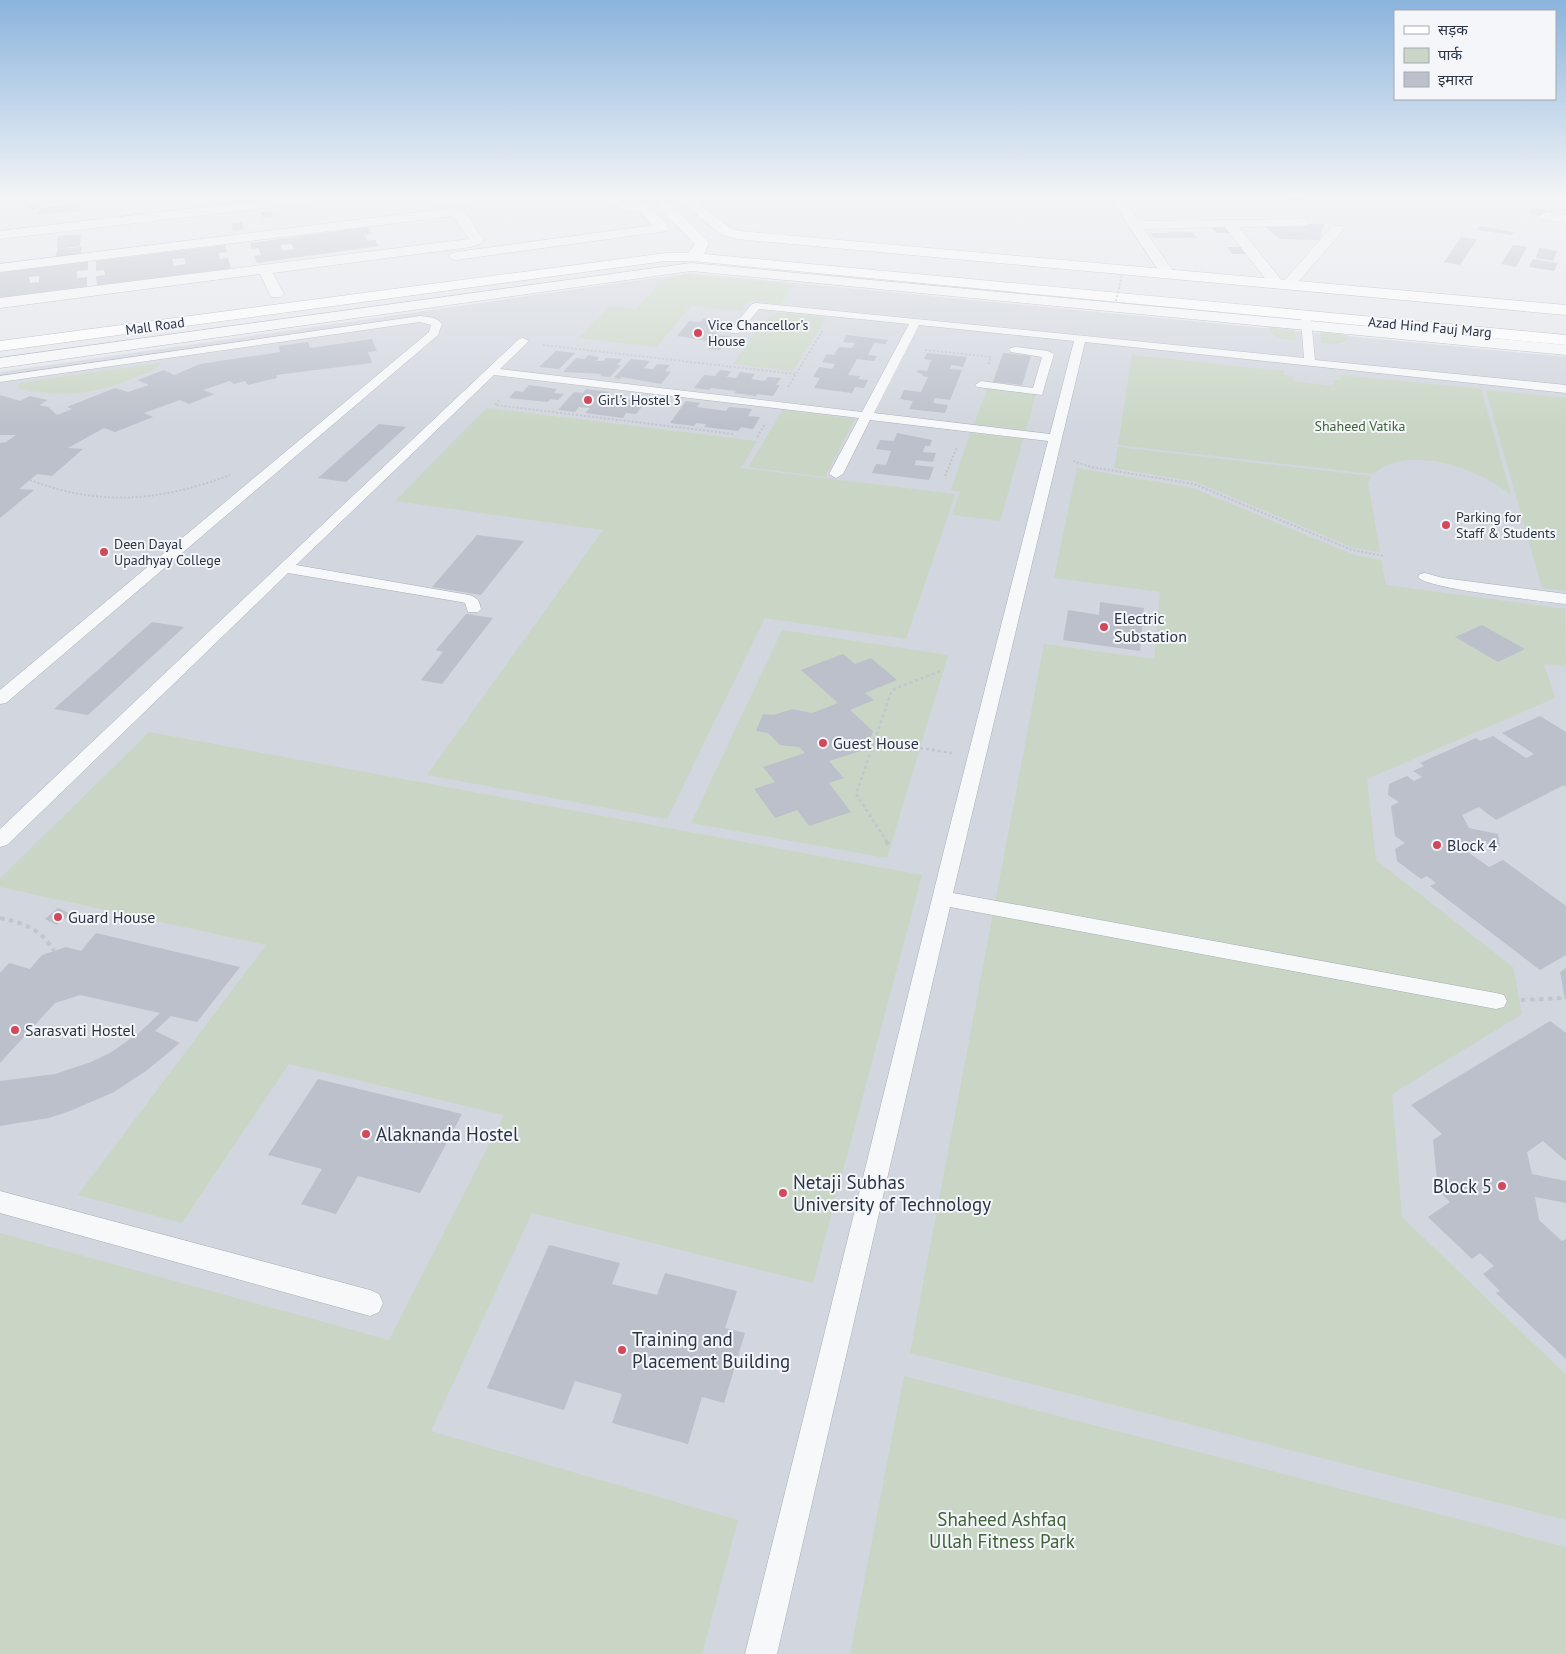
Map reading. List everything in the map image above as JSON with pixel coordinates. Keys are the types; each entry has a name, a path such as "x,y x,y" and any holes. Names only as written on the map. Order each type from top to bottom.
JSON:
{"main road":[{"path":"363,283 442,272"},
{"name":"Mall Road","path":"0,346 471,272"},
{"name":"Azad Hind Fauj Marg","path":"800,272 1305,320 1566,340"},
{"name":"Azad Hind Fauj Marg","path":"1021,272 1566,322"},
{"path":"1148,272 1566,310"},
{"path":"269,285 295,292"}],"street":[{"path":"90,291 91,272"},
{"path":"0,303 246,272"},
{"path":"248,272 269,285 331,272"},
{"path":"0,316 386,272"},
{"path":"0,363 622,272"},
{"path":"1272,272 1282,284 1294,272"},
{"path":"1305,320 1566,350"}],"lane":[{"path":"735,331 756,306 1566,389"},
{"path":"0,380 420,319 430,320 437,324 434,333 0,699"},
{"path":"1305,320 1310,363"},
{"path":"836,474 915,322"},
{"path":"981,385 1038,392 1080,339"},
{"path":"0,840 523,341"},
{"path":"761,1654 1052,446 1058,368 1048,354 1015,350"},
{"path":"491,371 866,416 1052,446"},
{"path":"285,568 464,598 472,601 473,609"},
{"path":"1425,577 1442,582 1566,599"},
{"path":"942,898 1496,1001"},
{"path":"0,1202 370,1303"}],"path":[{"path":"1116,301 1122,274"},
{"path":"776,405 834,313"},
{"path":"541,345 795,374"},
{"path":"691,367 695,363"},
{"path":"499,400 495,405 734,434"},
{"path":"647,423 651,418"},
{"path":"1052,446 1092,467 1194,484 1352,550 1384,556"},
{"path":"30,480 47,488 77,496 120,498 178,492 205,485 235,473"},
{"path":"890,847 856,794 892,690 943,670"},
{"path":"920,748 976,756"},
{"path":"0,918 29,926 39,931 47,938 54,951"},
{"path":"1496,1001 1565,998"}],"shaded area":[{"name":"Netaji Subhas University of Technology","path":"690,273 1566,357 1566,1654 0,1654 0,372"}],"green space":[{"path":"688,275 794,285 780,304 749,301 741,311 691,306 656,347 578,338 610,306 636,309 664,279"},
{"path":"778,313 826,318 793,371 733,364 764,321"},
{"path":"1268,327 1294,330 1296,341 1275,336"},
{"path":"1320,332 1348,335 1348,338 1339,344 1321,343"},
{"name":"Shaheed Vatika","path":"1132,355 1284,371 1284,375 1292,376 1293,381 1333,386 1333,380 1341,380 1340,375 1481,389 1511,495 1481,476 1463,468 1424,460 1406,460 1388,465 1373,474 1118,445"},
{"path":"161,363 156,368 123,382 80,393 36,392 20,389 17,386 20,383"},
{"path":"987,389 1036,394 1026,430 974,424"},
{"path":"1486,390 1566,398 1566,591 1542,588"},
{"path":"487,408 757,441 741,468 955,494 906,639 765,618 667,819 427,775 603,530 395,501"},
{"path":"783,410 855,419 825,477 748,467"},
{"path":"970,433 1023,439 1000,521 952,515 960,492 951,490"},
{"path":"1118,447 1371,476 1368,483 1380,552 1354,548 1196,482 1114,468"},
{"path":"1077,468 1193,488 1354,555 1381,560 1386,585 1565,609 1566,666 1544,664 1555,698 1367,779 1376,860 1513,967 1522,1014 1392,1094 1402,1217 1566,1375 1566,1520 910,1353 1044,644 1154,659 1160,592 1054,578"},
{"path":"782,630 948,655 887,858 691,823"},
{"path":"149,732 922,875 813,1283 532,1213 431,1431 738,1520 702,1654 0,1654 0,1233 389,1340 504,1115 289,1064 182,1223 78,1195 266,945 0,887 0,879"},
{"name":"Shaheed Ashfaq Ullah Fitness Park","path":"904,1376 1566,1547 1566,1654 850,1654"}],"building":[{"path":"0,272 77,272 77,278 87,277 87,288 0,299","holes":["39,276 39,282 30,283 29,277"]},
{"path":"104,272 206,272 97,286 96,276 105,275"},
{"name":"Vice Chancellor's House","path":"703,318 722,320 719,325 728,326 723,332 718,331 716,335 730,336 720,350 708,349 713,342 677,336 689,321 700,322"},
{"path":"847,335 888,340 885,344 874,343 868,355 877,356 874,361 857,359 848,375 860,376 858,379 868,380 864,388 855,387 852,393 814,388 820,378 813,377 819,367 832,369 835,364 822,362 827,354 834,355 839,347 852,348 855,343 843,342"},
{"path":"372,339 377,351 368,352 372,363 276,375 277,378 248,385 245,381 234,384 230,381 203,390 214,394 189,404 180,400 144,413 153,417 115,432 104,428 68,448 83,449 52,476 37,474 19,489 34,490 0,518 0,443 6,442 16,435 0,435 0,395 20,401 30,396 48,400 39,405 48,407 57,415 72,409 67,407 115,388 128,392 149,385 138,380 164,370 174,375 200,364 280,352 279,346 308,342 310,348"},
{"path":"556,351 575,353 559,369 539,367"},
{"path":"927,353 967,357 963,367 951,365 950,369 962,370 950,400 935,398 933,403 948,405 945,413 909,409 913,401 900,399 904,390 921,392 928,377 917,373 918,370 927,371 931,360 924,359"},
{"path":"1003,353 1031,356 1022,385 993,382"},
{"path":"588,355 599,357 596,361 603,361 606,358 622,359 617,365 621,365 610,377 600,376 602,374 563,372 576,358 585,359"},
{"path":"631,359 650,361 644,368 653,369 657,364 670,365 665,371 671,372 661,384 621,377 620,379 614,378"},
{"path":"720,370 731,371 727,377 736,378 740,372 755,374 751,379 765,381 768,377 781,378 776,385 780,385 773,396 757,394 756,396 711,388 709,390 694,388 704,375 715,376"},
{"path":"529,385 557,389 554,393 564,394 558,400 551,399 547,402 509,398 515,391 523,392"},
{"path":"586,389 610,392 606,397 633,400 636,396 649,398 636,414 626,413 623,418 585,413 590,408 579,407 575,412 558,410 574,392 583,393"},
{"path":"686,401 700,403 697,407 726,411 729,407 752,409 748,416 760,417 753,429 741,427 738,431 704,427 706,424 696,423 694,426 670,423"},
{"path":"379,424 406,427 346,482 318,478"},
{"path":"897,433 932,440 930,446 925,446 923,452 936,453 933,462 916,460 915,465 934,467 929,480 872,473 876,464 886,465 891,451 876,449 880,440 894,441"},
{"path":"477,535 524,541 481,595 432,587"},
{"name":"Electric Substation","path":"1100,602 1144,608 1140,651 1063,640 1068,610 1099,615"},
{"path":"466,614 493,618 442,684 421,680 443,652 436,650"},
{"path":"152,622 184,627 88,715 54,709"},
{"path":"1482,625 1525,649 1498,662 1455,637"},
{"name":"Guest House","path":"843,654 855,664 871,658 897,680 865,693 874,700 850,710 873,731 867,749 829,761 844,778 829,783 851,812 809,826 797,810 775,818 754,789 775,782 763,767 805,753 799,747 780,745 768,733 756,731 763,714 774,715 792,709 812,713 838,703 801,670"},
{"name":"Block 4","path":"1540,716 1566,732 1566,787 1564,785 1496,820 1479,807 1462,815 1469,828 1498,834 1500,846 1473,842 1469,853 1489,867 1503,860 1566,906 1566,955 1540,970 1430,886 1436,883 1427,876 1421,879 1397,861 1395,849 1405,843 1395,836 1391,806 1399,802 1388,795 1389,784 1407,776 1414,781 1422,777 1413,771 1424,766 1420,763 1476,738 1480,741 1493,736 1526,758 1534,754 1502,733"},
{"name":"Guard House","path":"58,908 71,914 57,925 45,919"},
{"name":"Sarasvati Hostel","path":"96,933 240,967 197,1022 171,1016 155,1031 180,1043 146,1071 114,1092 70,1111 49,1118 0,1126 0,1081 55,1074 91,1062 110,1053 139,1033 160,1013 80,995 55,1003 0,1063 0,973 9,963 30,969 42,955 66,947 81,951"},
{"path":"1566,968 1566,999 1565,999 1560,972"},
{"name":"Block 5","path":"1550,1021 1566,1033 1566,1161 1543,1141 1527,1152 1532,1174 1566,1181 1566,1203 1535,1197 1539,1220 1562,1241 1566,1239 1566,1359 1496,1293 1500,1291 1483,1274 1494,1266 1480,1253 1472,1259 1428,1217 1450,1202 1438,1190 1433,1140 1442,1134 1411,1105"},
{"name":"Alaknanda Hostel","path":"318,1079 462,1114 420,1193 358,1176 336,1214 301,1204 322,1169 268,1155"},
{"name":"Training and Placement Building","path":"549,1245 620,1263 612,1284 657,1295 665,1273 737,1291 725,1328 745,1333 724,1403 702,1397 688,1444 612,1423 622,1394 575,1381 564,1410 487,1388"}],"place":[{"name":"Vice Chancellor's House","path":"698,333"},
{"name":"Girl's Hostel 3","path":"588,400"},
{"name":"Parking for Staff & Students","path":"1446,525"},
{"name":"Deen Dayal Upadhyay College","path":"104,552"},
{"name":"Electric Substation","path":"1104,627"},
{"name":"Guest House","path":"823,743"},
{"name":"Block 4","path":"1437,845"},
{"name":"Guard House","path":"58,917"},
{"name":"Sarasvati Hostel","path":"15,1030"},
{"name":"Alaknanda Hostel","path":"366,1134"},
{"name":"Block 5","path":"1502,1186"},
{"name":"Netaji Subhas University of Technology","path":"783,1193"},
{"name":"Training and Placement Building","path":"622,1350"}]}
